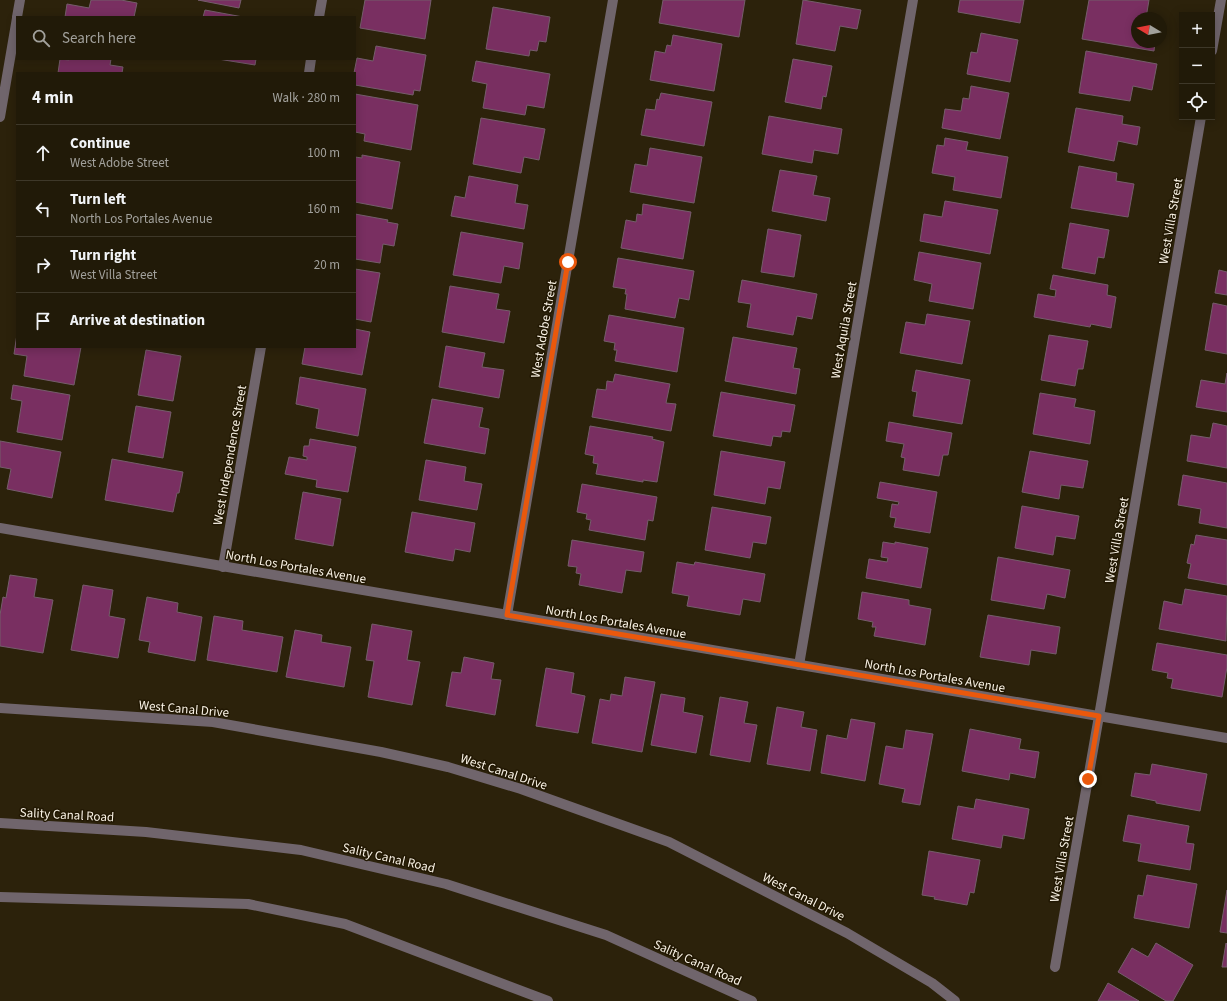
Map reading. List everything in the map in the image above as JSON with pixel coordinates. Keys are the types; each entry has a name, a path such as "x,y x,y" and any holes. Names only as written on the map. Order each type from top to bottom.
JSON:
{"street":[{"path":"17,16 20,0"},
{"path":"319,16 322,0"},
{"name":"West Adobe Street","path":"507,615 613,0"},
{"name":"West Aquila Street","path":"799,665 913,0"},
{"path":"1213,48 1221,0"},
{"path":"0,117 16,24"},
{"path":"309,72 311,60"},
{"name":"West Villa Street","path":"1055,967 1200,120"},
{"name":"West Independence Street","path":"223,567 261,348"},
{"name":"North Los Portales Avenue","path":"0,528 1227,738"},
{"name":"West Canal Drive","path":"0,708 213,722 366,750 448,767 521,789 669,842 847,933 932,983 955,1001"},
{"name":"Sality Canal Road","path":"0,823 146,832 302,850 424,878 606,935 752,1001"},
{"path":"0,897 248,904 345,924 548,1001"}],"building":[{"path":"91,0 121,0 137,3 134,16 65,16 67,4 89,8"},
{"path":"198,0 241,0 239,8"},
{"path":"365,0 431,0 425,39 360,28"},
{"path":"663,0 745,0 739,37 659,23"},
{"path":"803,0 861,10 857,29 840,26 835,51 796,44"},
{"path":"960,0 1024,0 1020,23 958,12"},
{"path":"1089,0 1149,0 1147,12 1131,12 1131,47 1082,39"},
{"path":"493,7 550,17 546,42 539,41 537,51 530,50 529,56 486,49"},
{"path":"205,10 238,16 203,16"},
{"path":"981,33 1018,40 1010,82 967,74 971,52 977,53"},
{"path":"673,35 722,44 714,91 650,80 655,51 665,53 667,45 671,46"},
{"path":"376,46 426,55 420,91 414,90 413,95 356,85 356,72 354,72 357,58 373,61"},
{"path":"1136,48 1154,48 1154,51"},
{"path":"1086,51 1157,64 1152,90 1133,86 1130,101 1079,93"},
{"path":"793,59 832,66 826,97 823,96 821,109 785,102"},
{"path":"60,60 111,60 110,65 123,67 122,72 58,72"},
{"path":"224,60 256,60 255,65"},
{"path":"476,61 550,74 544,108 527,105 525,115 483,108 487,84 472,81"},
{"path":"971,86 1009,93 1000,139 942,128 945,109 961,111 963,98 969,99"},
{"path":"661,93 712,102 704,146 641,135 646,109 655,110 657,99 659,100"},
{"path":"356,94 418,105 411,150 364,141 365,134 356,132"},
{"path":"1076,108 1123,116 1122,124 1140,127 1137,145 1118,141 1114,161 1068,152"},
{"path":"769,116 842,129 838,154 814,150 812,163 762,154"},
{"path":"481,118 545,129 539,160 524,157 521,173 473,164"},
{"path":"945,138 968,142 966,150 1008,157 1001,198 953,190 955,177 932,173 937,145 944,146"},
{"path":"650,148 702,157 694,203 630,192 635,164 647,166"},
{"path":"362,155 400,162 392,209 356,202 356,157 362,158"},
{"path":"1079,166 1117,173 1116,181 1134,184 1128,217 1071,208"},
{"path":"780,170 817,176 813,195 830,198 826,221 772,211"},
{"path":"469,176 518,185 515,203 528,205 524,229 451,216 455,196 465,198"},
{"path":"945,201 998,210 990,254 920,241 924,214 942,217"},
{"path":"643,204 691,212 683,259 621,248 626,220 636,222 637,214 642,215"},
{"path":"356,214 388,220 387,222 398,224 394,246 383,244 380,263 356,259"},
{"path":"1070,223 1109,230 1104,258 1098,257 1095,274 1062,268"},
{"path":"768,229 801,235 794,277 761,272"},
{"path":"461,232 523,243 519,269 504,266 501,283 453,275"},
{"path":"919,252 981,263 973,309 929,301 932,284 914,280"},
{"path":"618,258 694,271 689,300 679,298 675,318 625,309 627,294 625,294 626,289 613,287"},
{"path":"356,269 380,273 371,322 356,319"},
{"path":"1219,270 1227,272 1227,295 1215,293"},
{"path":"1053,275 1108,285 1107,295 1116,297 1111,328 1091,324 1090,327 1034,317 1038,294 1055,297 1056,290 1050,289"},
{"path":"742,280 817,294 812,319 797,316 793,335 747,327 751,304 738,302"},
{"path":"450,286 499,294 496,309 510,311 504,343 442,332"},
{"path":"1213,303 1227,306 1227,354 1205,350"},
{"path":"927,314 970,321 962,364 900,353 906,322 925,325"},
{"path":"609,315 684,328 677,372 615,361 617,350 614,350 615,343 604,341"},
{"path":"356,329 370,332 362,375 302,364 305,348 356,348"},
{"path":"1049,335 1088,341 1083,369 1078,369 1075,386 1041,380"},
{"path":"733,337 797,348 793,368 800,369 796,394 725,381"},
{"path":"16,341 16,348 81,348 74,385 24,376 27,356 14,354"},
{"path":"446,346 485,353 482,367 504,370 499,398 439,387"},
{"path":"146,350 181,356 173,401 138,395"},
{"path":"916,370 970,380 962,424 913,416 917,392 912,391"},
{"path":"1227,373 1227,412 1196,407 1201,380 1225,384"},
{"path":"615,374 670,384 666,403 676,404 671,431 592,417 597,389 606,390 607,381 613,382"},
{"path":"300,377 366,389 358,436 316,428 319,409 296,404"},
{"path":"13,385 70,395 62,440 17,432 22,401 11,399"},
{"path":"721,392 795,405 790,432 782,431 781,437 773,436 771,446 713,436"},
{"path":"1040,393 1076,399 1074,407 1095,411 1090,444 1033,434"},
{"path":"432,399 483,408 479,427 489,429 485,454 424,443"},
{"path":"136,406 171,412 163,458 128,452"},
{"path":"889,422 952,433 948,455 943,455 939,476 903,470 905,458 901,457 904,444 886,441"},
{"path":"1213,423 1227,426 1227,468 1187,461 1191,435 1210,438"},
{"path":"590,426 653,437 652,439 664,442 657,482 643,480 643,482 596,474 598,464 593,463 594,456 585,454"},
{"path":"310,439 356,447 348,492 316,487 317,480 285,474 289,457 307,460 307,457 303,456 304,446 309,446"},
{"path":"0,441 61,452 52,498 7,489 11,469 0,467"},
{"path":"721,451 785,462 780,489 768,487 765,504 714,495"},
{"path":"1030,451 1088,461 1083,488 1061,485 1059,499 1022,492"},
{"path":"112,459 183,472 179,493 177,493 173,512 105,500"},
{"path":"426,460 466,467 464,481 482,484 477,510 419,500"},
{"path":"1183,475 1227,483 1227,528 1199,523 1201,509 1178,505"},
{"path":"880,482 937,492 930,533 894,527 896,518 890,517 892,504 898,505 899,502 877,498"},
{"path":"582,484 657,497 653,521 648,520 645,540 589,530 591,520 586,519 587,514 577,512"},
{"path":"303,492 341,499 333,546 295,539"},
{"path":"1022,506 1079,516 1075,539 1056,536 1053,555 1015,548"},
{"path":"712,507 771,517 766,544 753,542 750,558 705,550"},
{"path":"412,512 475,523 470,552 455,549 453,561 405,552"},
{"path":"1196,535 1227,540 1227,585 1188,578 1191,564 1187,563 1191,544 1194,545"},
{"path":"572,540 644,552 641,572 626,570 622,593 579,585 581,574 576,573 577,567 568,566"},
{"path":"883,542 895,544 895,542 928,548 921,588 866,578 869,559 887,562 888,558 881,557"},
{"path":"998,557 1070,570 1065,598 1047,594 1044,609 991,600"},
{"path":"677,562 694,565 695,562 765,574 760,602 743,599 740,615 687,606 689,596 672,593"},
{"path":"10,575 37,579 34,597 53,600 43,653 0,646 0,615 3,597 6,598"},
{"path":"83,585 113,590 109,616 125,619 118,658 71,650"},
{"path":"1185,589 1227,596 1226,641 1159,629 1164,601 1182,605"},
{"path":"862,592 909,600 909,605 931,609 925,645 874,636 876,627 872,627 873,622 858,619"},
{"path":"147,597 178,603 177,612 202,617 195,661 148,652 150,642 139,640"},
{"path":"988,615 1060,627 1056,654 1031,650 1029,665 980,657"},
{"path":"214,616 243,621 242,630 283,637 277,672 207,660"},
{"path":"372,624 412,631 407,660 420,662 412,705 368,697 374,661 366,660"},
{"path":"295,630 322,635 321,642 351,647 344,687 286,677"},
{"path":"1157,643 1227,655 1227,667 1222,697 1171,688 1173,679 1167,678 1168,673 1152,670"},
{"path":"464,657 494,663 491,679 501,680 495,715 446,706 452,672 461,673"},
{"path":"546,668 574,673 571,693 585,696 578,733 536,726"},
{"path":"625,677 655,682 642,752 592,743 600,699 610,701 611,694 622,696"},
{"path":"661,694 685,698 683,712 703,716 696,753 651,745"},
{"path":"720,697 748,702 744,723 757,725 750,762 710,755"},
{"path":"777,707 804,712 801,727 817,730 810,771 767,764"},
{"path":"851,719 875,723 865,781 821,773 827,735 847,739"},
{"path":"970,729 1021,739 1019,749 1039,752 1035,778 1010,773 1009,780 962,771"},
{"path":"906,730 933,734 920,805 902,802 905,789 879,784 886,746 903,749"},
{"path":"1152,764 1207,774 1200,811 1156,803 1156,801 1131,796 1135,773 1150,775"},
{"path":"976,799 1029,809 1024,839 1003,835 1001,848 952,839 958,806 974,809"},
{"path":"1128,815 1189,826 1186,843 1194,844 1190,870 1138,861 1141,844 1123,841"},
{"path":"929,851 980,860 974,893 970,892 967,905 934,899 935,897 922,895"},
{"path":"1147,875 1197,884 1189,928 1134,918 1138,895 1143,896"},
{"path":"1227,890 1227,933 1220,932"},
{"path":"1156,943 1193,965 1173,1001 1166,1001 1118,972 1132,948 1148,957"},
{"path":"1226,943 1227,967 1222,967"},
{"path":"1108,983 1139,1001 1098,1001"}],"route":[{"path":"568,262 507,615 1099,716 1088,779"}]}
